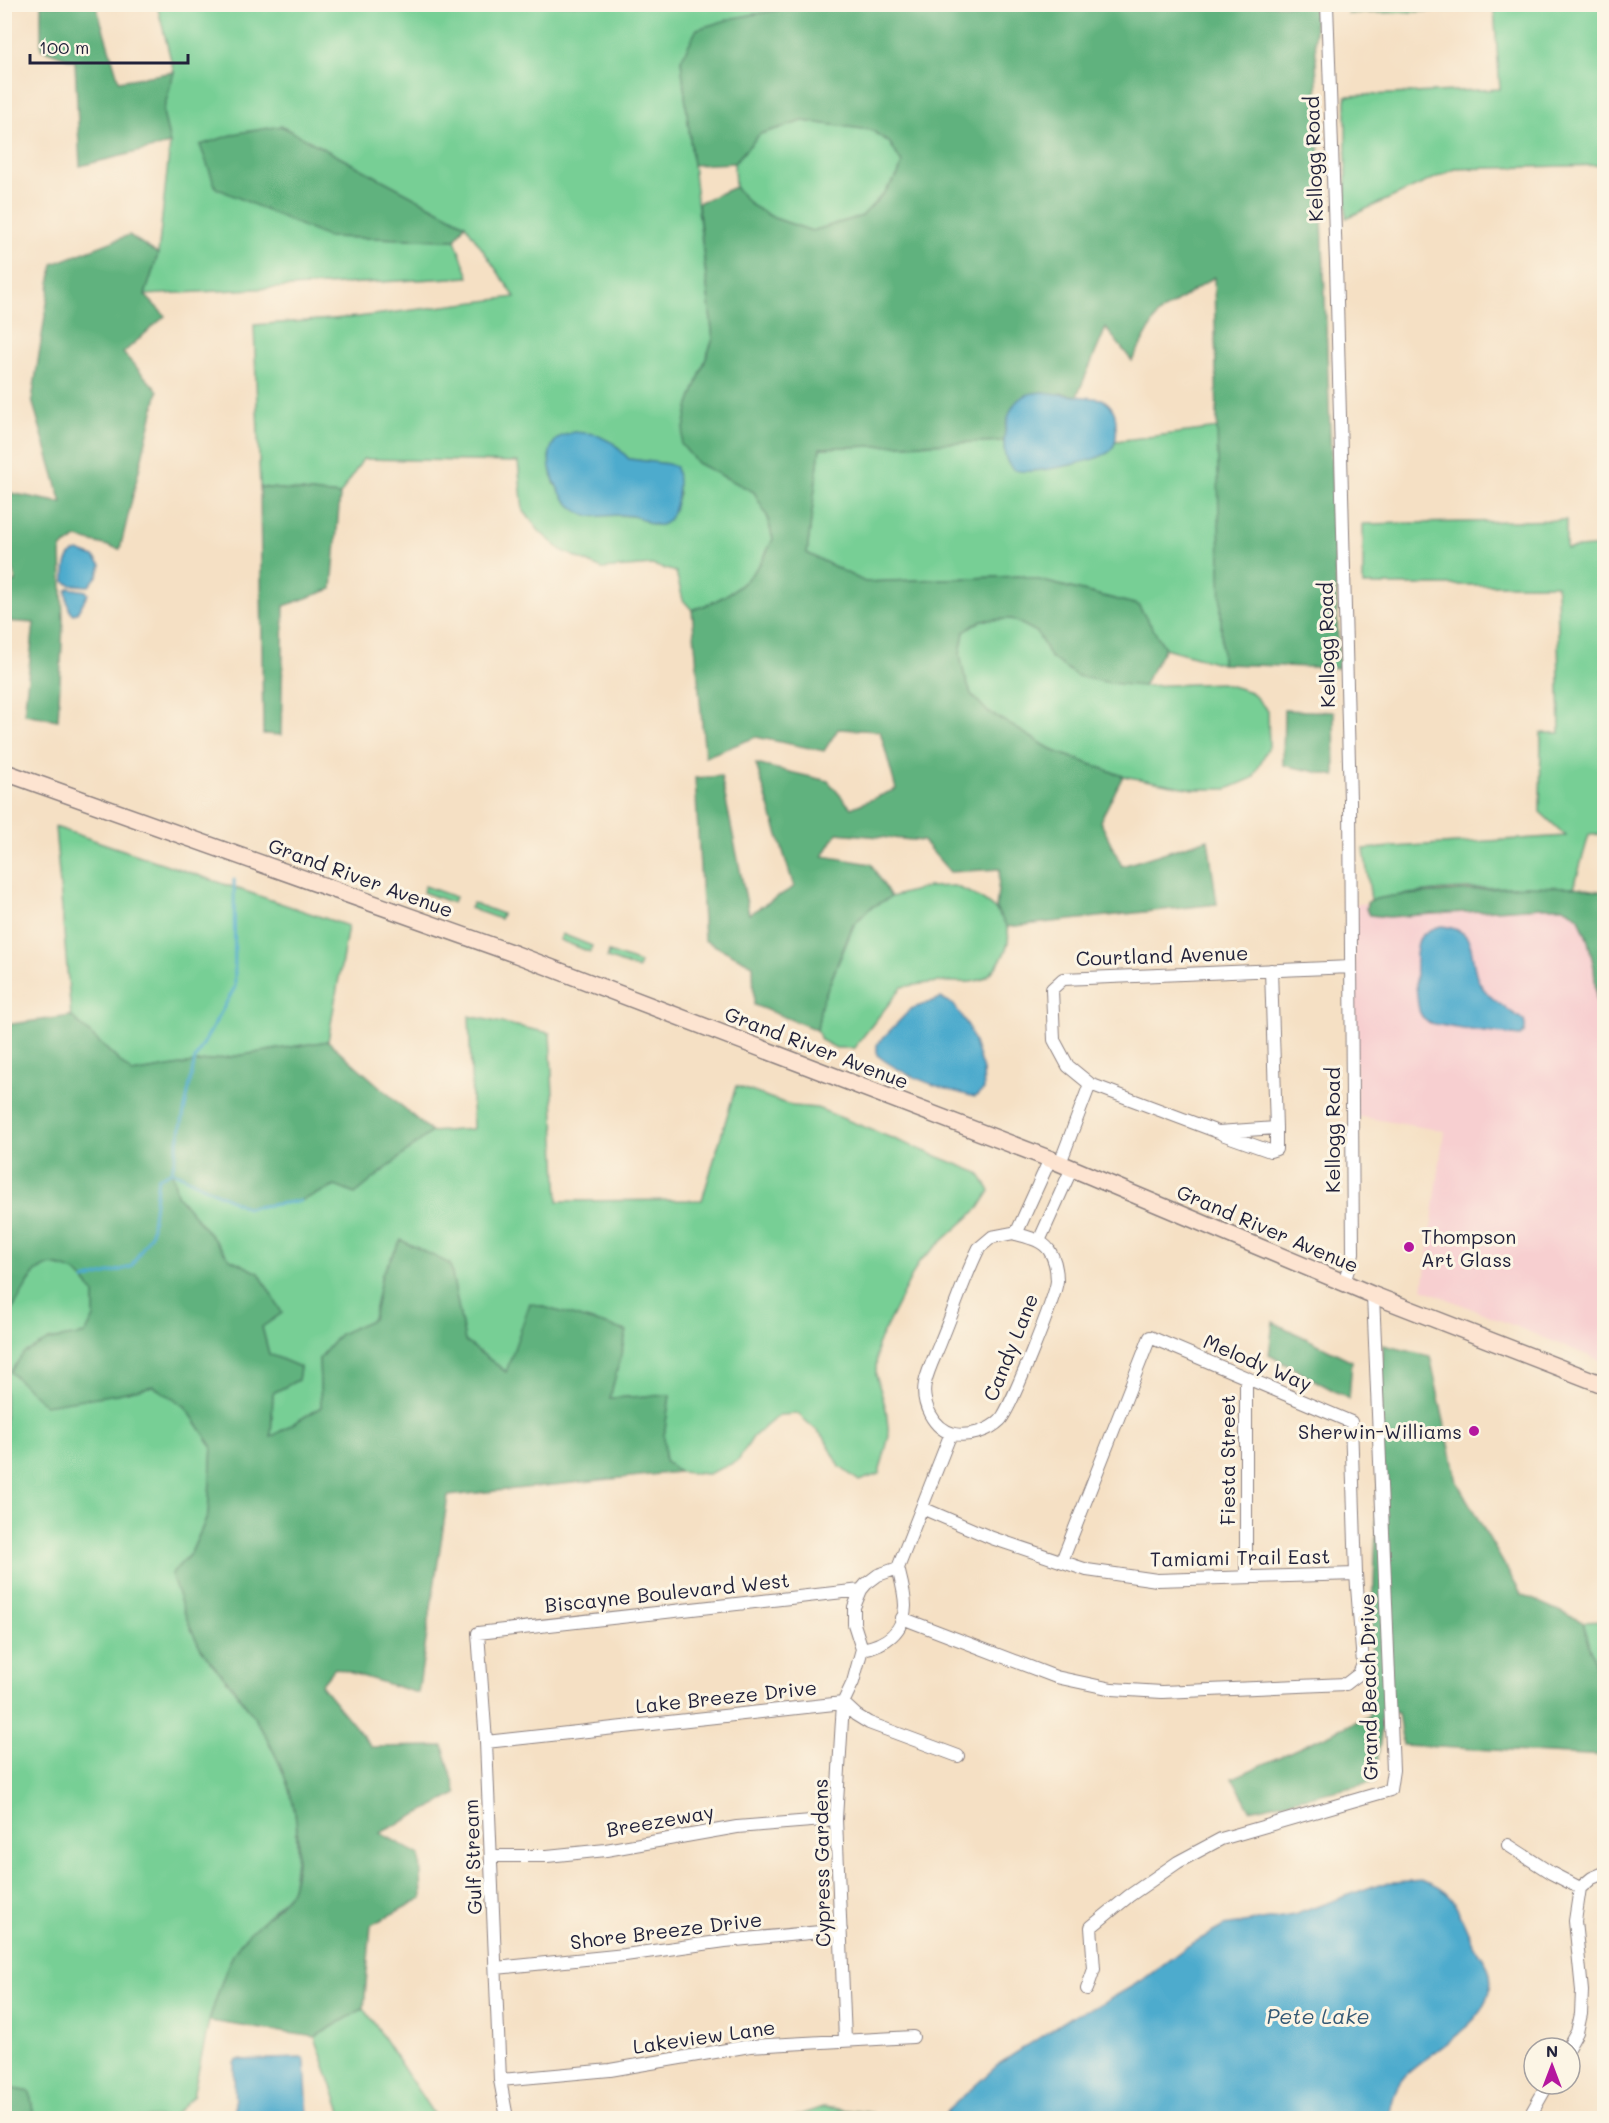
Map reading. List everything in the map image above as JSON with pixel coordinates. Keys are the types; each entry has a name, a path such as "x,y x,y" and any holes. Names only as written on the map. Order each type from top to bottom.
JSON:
{"main road":[{"name":"Grand River Avenue","path":"4,772 514,954 1061,1163 1372,1295 1605,1385"}],"street":[{"name":"Kellogg Road","path":"1327,4 1338,305 1350,801 1353,1253 1344,1283"},
{"name":"Courtland Avenue","path":"1271,970 1276,1149 1270,1151 1090,1084 1068,1066 1054,1040 1052,989 1063,979 1271,970 1351,967"},
{"path":"898,1568 878,1575 861,1590 854,1607 854,1624 862,1648 878,1646 890,1639 902,1618 905,1606 898,1568 951,1433 941,1428 928,1412 925,1384 979,1248 992,1237 1002,1233 1016,1234 1039,1241 1061,1163 1090,1084"},
{"name":"Courtland Avenue","path":"1218,1132 1276,1128"},
{"path":"1016,1234 1061,1163"},
{"name":"Candy Lane","path":"951,1433 962,1435 990,1427 1002,1418 1017,1387 1057,1283 1054,1261 1039,1241"},
{"name":"Grand Beach Drive","path":"1087,1989 1094,1969 1091,1927 1129,1896 1178,1862 1221,1839 1390,1790 1392,1761 1372,1295"},
{"name":"Melody Way","path":"1062,1561 1150,1337 1351,1422 1356,1574"},
{"name":"Fiesta Street","path":"1246,1378 1246,1577"},
{"name":"Tamiami Trail East","path":"922,1508 992,1538 1087,1570 1157,1580 1356,1574"},
{"path":"902,1618 1056,1677 1112,1689 1162,1692 1346,1684 1359,1674 1363,1664 1356,1574"},
{"name":"Biscayne Boulevard West","path":"478,1633 861,1590"},
{"name":"Gulf Stream","path":"478,1633 486,1742 501,2080 507,2118"},
{"name":"Cypress Gardens","path":"845,2040 836,1819 843,1703 853,1682 862,1648"},
{"name":"Lake Breeze Drive","path":"486,1742 843,1703 869,1723 958,1756"},
{"name":"Breezeway","path":"491,1857 547,1856 606,1850 737,1827 836,1819"},
{"path":"1508,1845 1551,1873 1580,1888"},
{"path":"1574,2036 1581,2014 1582,1991 1575,1921 1580,1888 1592,1878 1605,1873"},
{"name":"Shore Breeze Drive","path":"496,1968 625,1956 725,1941 841,1930"},
{"name":"Lakeview Lane","path":"501,2080 610,2070 750,2046 913,2037"},
{"path":"1530,2118 1542,2096"}],"shaded area":[{"path":"1588,894 1604,998 1604,1362 1423,1289 1444,1131 1356,1116 1354,904"}],"green space":[{"path":"41,5 96,5 119,81 174,72 163,112 170,144 80,166 75,61 41,49"},
{"path":"157,5 787,5 779,10 734,18 681,60 713,339 688,408 697,463 754,492 767,516 773,539 753,573 729,593 692,610 683,600 676,572 652,565 602,569 561,550 540,532 523,510 518,462 363,459 340,495 260,487 254,325 358,317 515,297 465,224 281,126 327,237 455,240 469,277 145,295 158,254 170,144 163,112 174,72","holes":["613,443 629,459 668,464 679,493 672,511 654,525 635,516 615,515 555,485 549,456"]},
{"path":"787,5 1314,5 1339,668 1222,664 1214,277 1158,314 1132,361 1106,328 1077,396 1060,393 1006,424 1004,441 820,448 807,553 865,582 1023,576 1138,605 1165,648 1143,686 1110,683 1077,676 1050,657 1037,632 1012,619 982,620 964,632 960,654 964,674 971,694 987,711 1054,751 1123,776 1100,821 1122,866 1208,839 1217,904 1007,927 996,909 1000,869 950,872 923,841 837,833 823,856 871,864 891,897 870,908 853,925 821,1005 817,1030 754,1005 753,965 704,940 695,778 721,776 749,914 794,887 756,764 828,781 851,808 896,789 880,731 838,729 824,751 756,737 705,757 692,610 711,603 745,581 761,562 773,539 767,516 754,492 697,463 681,444 688,408 713,339 698,203 735,187 751,205 774,218 812,231 862,216 898,175 902,163 890,143 871,130 803,121 760,134 734,163 693,165 681,60 697,29 734,18 778,10"},
{"path":"1347,5 1604,5 1604,165 1455,169 1346,218 1346,96 1500,89 1494,9 1348,14"},
{"path":"803,121 871,130 890,143 902,163 898,175 862,216 812,231 774,218 751,205 735,187 734,163 760,134"},
{"path":"281,126 465,224 455,240 327,237 216,188 200,145 238,133"},
{"path":"129,235 158,254 145,295 165,316 123,353 158,391 120,549 77,538 61,548 63,624 58,720 24,714 34,623 5,621 5,582 16,582 5,542 5,492 62,503 32,400 53,264"},
{"path":"1218,428 1222,664 1165,648 1138,605 1023,576 864,582 807,553 820,448 1004,441 1008,462 1113,447 1116,441"},
{"path":"260,487 340,495 332,589 284,606 281,735 263,734"},
{"path":"1566,520 1566,549 1604,546 1604,834 1589,835 1574,887 1446,890 1371,900 1364,849 1566,836 1540,812 1541,733 1560,733 1557,585 1363,585 1363,524"},
{"path":"1012,619 1037,632 1050,657 1143,686 1221,683 1251,692 1268,711 1269,746 1253,778 1227,789 1194,789 1123,776 1054,751 987,711 971,694 964,674 960,654 964,632 982,620"},
{"path":"1284,710 1334,712 1335,776 1283,765"},
{"path":"55,827 348,926 328,1041 132,1073 71,1016"},
{"path":"425,886 455,897 453,903 423,892"},
{"path":"954,886 990,905 1006,924 1007,947 993,971 980,980 971,982 939,982 902,987 854,1048 836,1048 821,1040 817,1030 821,1005 854,925 870,908 891,897 927,887"},
{"path":"1525,886 1574,887 1604,892 1604,1050 1597,1008 1594,967 1588,941 1579,918 1571,911 1563,907 1542,907 1388,917 1370,915 1366,909 1367,903 1371,900 1393,896"},
{"path":"473,903 502,914 500,919 470,908"},
{"path":"562,934 592,946 590,952 560,940"},
{"path":"609,952 640,963 638,969 607,958"},
{"path":"71,1016 132,1073 328,1041 431,1132 355,1194 335,1186 300,1201 247,1208 172,1171 177,1195 230,1259 259,1273 282,1313 262,1327 269,1354 300,1367 298,1380 273,1393 271,1437 321,1407 319,1359 340,1334 373,1319 382,1274 401,1240 450,1264 465,1341 506,1372 530,1303 627,1331 610,1398 670,1395 664,1436 665,1461 679,1472 448,1496 418,1693 335,1668 321,1685 372,1747 443,1746 457,1794 380,1833 420,1855 422,1898 371,1925 364,2008 315,2037 209,2021 222,1979 236,1949 289,1894 297,1861 294,1808 277,1758 250,1711 197,1642 171,1574 191,1553 208,1515 212,1446 185,1406 153,1386 45,1405 10,1372 24,1353 49,1340 85,1334 94,1317 94,1293 75,1273 58,1266 39,1269 5,1316 5,1025"},
{"path":"469,1016 550,1033 558,1201 702,1200 736,1086 793,1106 817,1108 979,1173 990,1191 979,1208 919,1262 877,1345 876,1375 886,1409 889,1436 879,1474 859,1481 840,1467 824,1437 798,1414 779,1415 753,1437 738,1461 708,1474 679,1472 665,1461 664,1436 670,1395 610,1398 507,1372 465,1341 450,1264 382,1274 373,1319 340,1334 319,1359 321,1407 271,1437 273,1393 298,1380 300,1367 269,1354 262,1327 282,1313 259,1273 230,1259 177,1195 172,1171 247,1208 300,1201 336,1186 355,1194 431,1132 473,1129"},
{"path":"51,1265 75,1270 94,1293 94,1317 86,1334 49,1340 117,1394 153,1386 185,1406 212,1446 208,1515 191,1553 171,1574 233,1688 258,1722 281,1766 296,1809 297,1851 292,1891 242,1942 224,1977 209,2021 193,2096 172,2117 34,2118 30,2092 5,2087 5,1316 11,1312 35,1272"},
{"path":"1273,1322 1352,1361 1349,1399 1269,1355"},
{"path":"1383,1345 1430,1356 1457,1482 1521,1594 1583,1622 1604,1696 1604,1756 1403,1745 1398,1713 1384,1711 1375,1782 1250,1810 1233,1778 1369,1716"},
{"path":"1604,1621 1604,1696 1583,1622"},
{"path":"364,2008 436,2118 343,2118 315,2037"},
{"path":"4,2087 30,2092 34,2118 5,2118"},
{"path":"823,2107 872,2113 880,2118 790,2118"}],"water":[{"path":"1042,392 1102,399 1106,402 1113,410 1115,417 1115,442 1110,451 1093,459 1062,467 1032,471 1013,469 1005,455 1004,445 1009,415 1017,401 1029,394"},
{"path":"574,432 595,434 613,443 629,459 676,467 678,482 676,500 667,522 658,525 632,516 589,516 568,503 554,482 549,459 551,448 557,439"},
{"path":"78,551 94,557 101,565 98,575 89,586 71,585 65,582 65,568 68,559"},
{"path":"69,588 86,591 88,594 77,613 73,614 67,600 66,591"},
{"path":"1441,926 1463,933 1471,948 1476,975 1481,985 1495,1001 1524,1021 1525,1030 1522,1035 1450,1027 1427,1022 1422,1016 1419,1010 1416,984 1418,944 1424,933"},
{"path":"941,998 954,1005 969,1027 983,1070 984,1090 975,1097 924,1081 899,1070 877,1055 877,1044 911,1009"},
{"name":"Pete Lake","path":"1423,1881 1441,1889 1453,1901 1488,1967 1491,1987 1486,2003 1476,2018 1401,2081 1388,2118 944,2118 947,2111 1000,2063 1076,2014 1100,2005 1141,1981 1188,1946 1224,1926 1294,1915 1379,1884"},
{"path":"303,2058 308,2118 235,2118 234,2063 238,2060"}],"waterway":[{"path":"84,1280 131,1267 151,1234 158,1178 172,1171 195,1059 235,987 234,880"},
{"path":"172,1171 247,1208 300,1201"}],"place":[{"name":"Thompson Art Glass","path":"1409,1247"},
{"name":"Sherwin-Williams","path":"1474,1431"}]}
